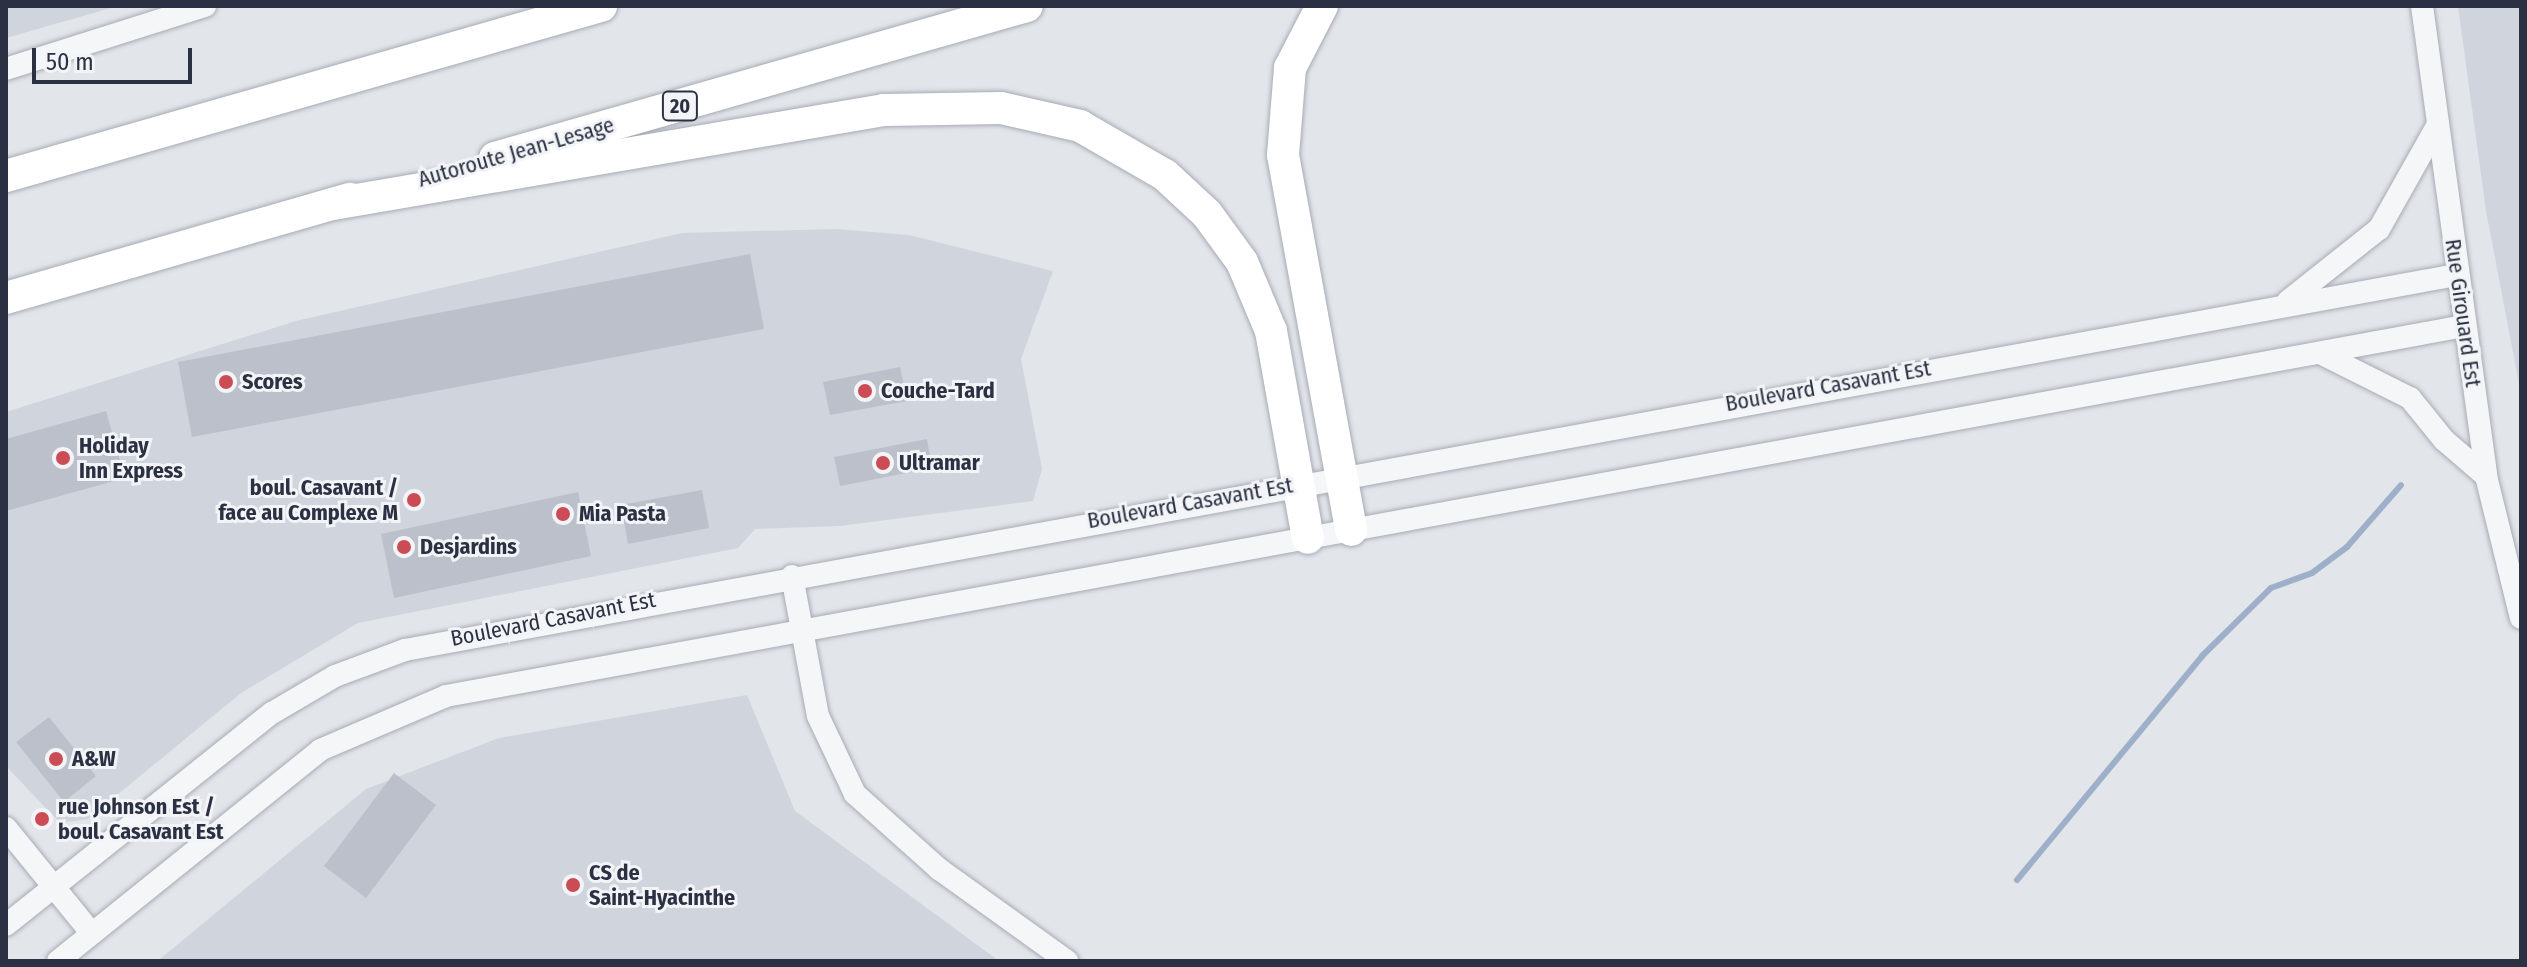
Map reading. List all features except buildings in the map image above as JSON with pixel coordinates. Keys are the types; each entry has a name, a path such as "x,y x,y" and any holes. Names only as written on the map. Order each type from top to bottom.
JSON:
{"highway":[{"path":"6,176 601,6"},
{"name":"Autoroute Jean-Lesage","path":"6,298 1027,6"},
{"path":"1322,6 1290,68 1283,155 1351,530"},
{"path":"333,204 884,110 962,106 1052,117 1151,164 1207,214 1232,246 1268,322 1308,538"}],"street":[{"path":"6,69 205,6"},
{"name":"Rue Girouard Est","path":"2422,6 2486,476 2521,618"},
{"path":"2284,304 2374,235 2437,126"},
{"name":"Boulevard Casavant Est","path":"6,925 263,720 361,665 487,631 2457,275"},
{"path":"58,961 286,774 375,721 473,690 2464,326"},
{"path":"2320,353 2410,398 2444,440 2486,476"},
{"path":"792,576 825,736 855,794 939,869 1067,961"},
{"path":"6,828 92,934"}],"shaded area":[{"path":"6,6 118,6 6,38"},
{"path":"2458,6 2521,6 2521,394 2486,211"},
{"path":"836,229 909,235 1053,271 1021,359 1042,469 1033,501 840,526 755,529 738,548 358,623 241,693 88,819 60,823 6,766 6,412 296,321 682,233"},
{"name":"CS de Saint-Hyacinthe","path":"747,695 795,811 999,961 160,959 366,789 499,738"}],"waterway":[{"path":"2017,880 2202,656 2271,588 2312,573 2347,547 2401,485"}],"place":[{"name":"Scores","path":"226,382"},
{"name":"Couche-Tard","path":"865,391"},
{"name":"Holiday Inn Express","path":"63,458"},
{"name":"Ultramar","path":"883,463"},
{"name":"boul. Casavant / face au Complexe M","path":"414,500"},
{"name":"Mia Pasta","path":"563,514"},
{"name":"Desjardins","path":"404,547"},
{"name":"A&W","path":"56,759"},
{"name":"rue Johnson Est / boul. Casavant Est","path":"42,819"},
{"name":"CS de Saint-Hyacinthe","path":"573,885"}]}
